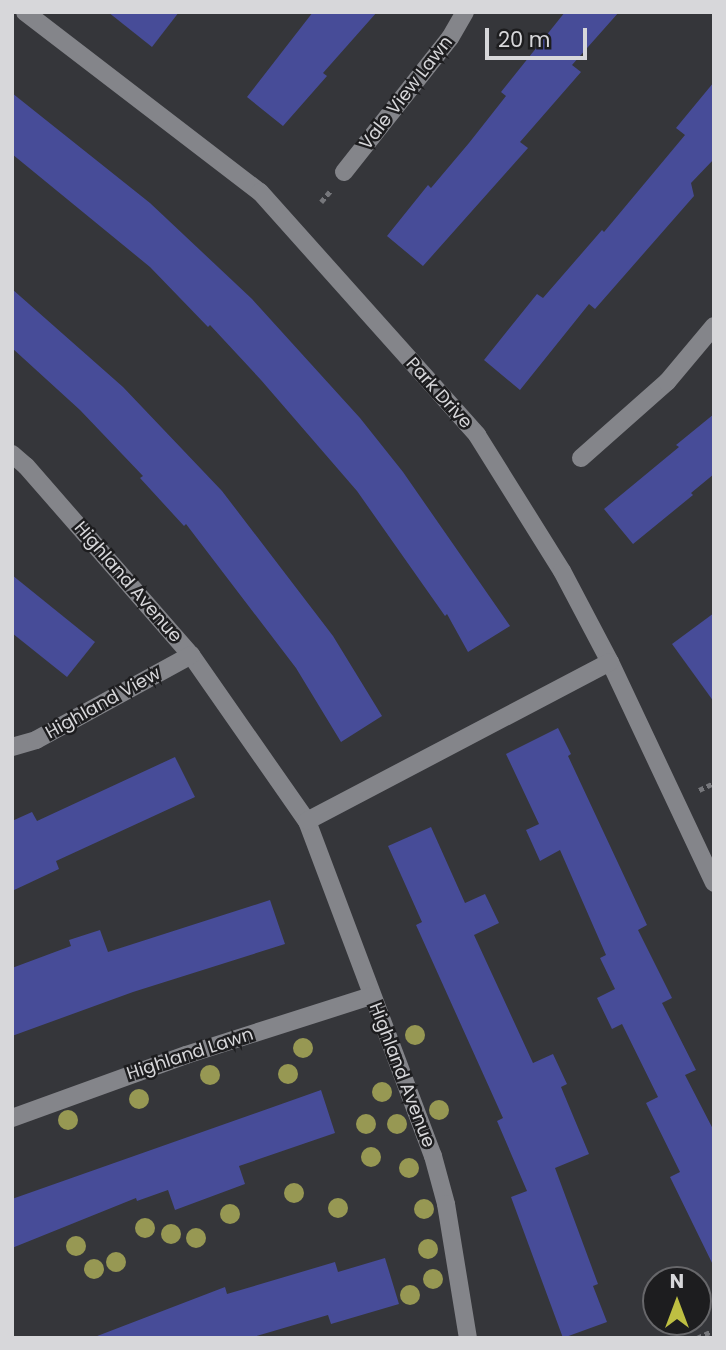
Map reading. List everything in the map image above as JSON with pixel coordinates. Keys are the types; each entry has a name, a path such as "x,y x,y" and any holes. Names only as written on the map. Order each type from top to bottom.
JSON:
{"street":[{"path":"12,18 17,12"},
{"name":"Park Drive","path":"25,12 260,192 477,435 562,571 610,662 714,883"},
{"name":"Vale View Lawn","path":"344,172 450,38 465,12"},
{"path":"580,458 667,382 714,326"},
{"name":"Highland Avenue","path":"12,454 26,466 191,655 307,821 370,996 433,1156 446,1204 468,1338"},
{"name":"Highland View","path":"12,747 36,740 191,655"},
{"path":"307,821 610,662"},
{"name":"Highland Lawn","path":"12,1118 186,1055 370,996"}],"path":[{"path":"321,202 331,190"},
{"path":"697,1338 714,1330"}],"building":[{"path":"108,12 179,12 152,47"},
{"path":"313,12 377,12 323,73 327,76 283,126 247,97"},
{"path":"565,12 619,12 572,65 581,72 520,142 528,148 423,266 387,236 428,185 431,188 469,143 506,96 501,92"},
{"path":"714,82 714,159 691,183 694,196 595,309 589,304 520,390 484,360 537,294 543,298 602,230 604,232 685,135 676,128"},
{"path":"12,93 150,203 252,299 360,418 403,472 510,626 468,652 447,614 445,616 357,491 261,380 210,325 208,327 150,267 12,154"},
{"path":"12,289 123,387 222,491 333,636 382,716 341,742 296,668 186,524 184,526 140,478 143,476 80,410 12,348"},
{"path":"714,414 714,474 691,493 693,495 633,544 604,509"},
{"path":"12,575 95,642 67,677 12,633"},
{"path":"714,613 714,702 672,644"},
{"path":"558,728 571,754 568,756 647,925 638,930 672,998 662,1003 696,1070 685,1075 714,1131 714,1267 670,1177 680,1172 646,1103 658,1097 622,1024 612,1029 597,998 615,989 600,958 606,955 560,850 540,861 526,830 539,824 506,754"},
{"path":"175,757 195,797 56,861 59,869 12,891 12,821 32,812 37,821"},
{"path":"431,827 465,903 485,894 499,923 474,935 533,1063 553,1054 567,1084 561,1087 589,1154 555,1168 598,1284 593,1286 607,1322 563,1338 511,1197 527,1191 497,1121 503,1118 416,925 422,922 388,846"},
{"path":"270,900 285,944 133,992 12,1036 12,968 71,946 69,940 100,930 108,952"},
{"path":"321,1090 335,1133 239,1166 245,1184 175,1210 168,1190 137,1201 136,1198 12,1248 12,1199"},
{"path":"385,1258 399,1304 331,1324 328,1315 250,1338 92,1338 225,1287 227,1294 335,1262 338,1272"}]}
